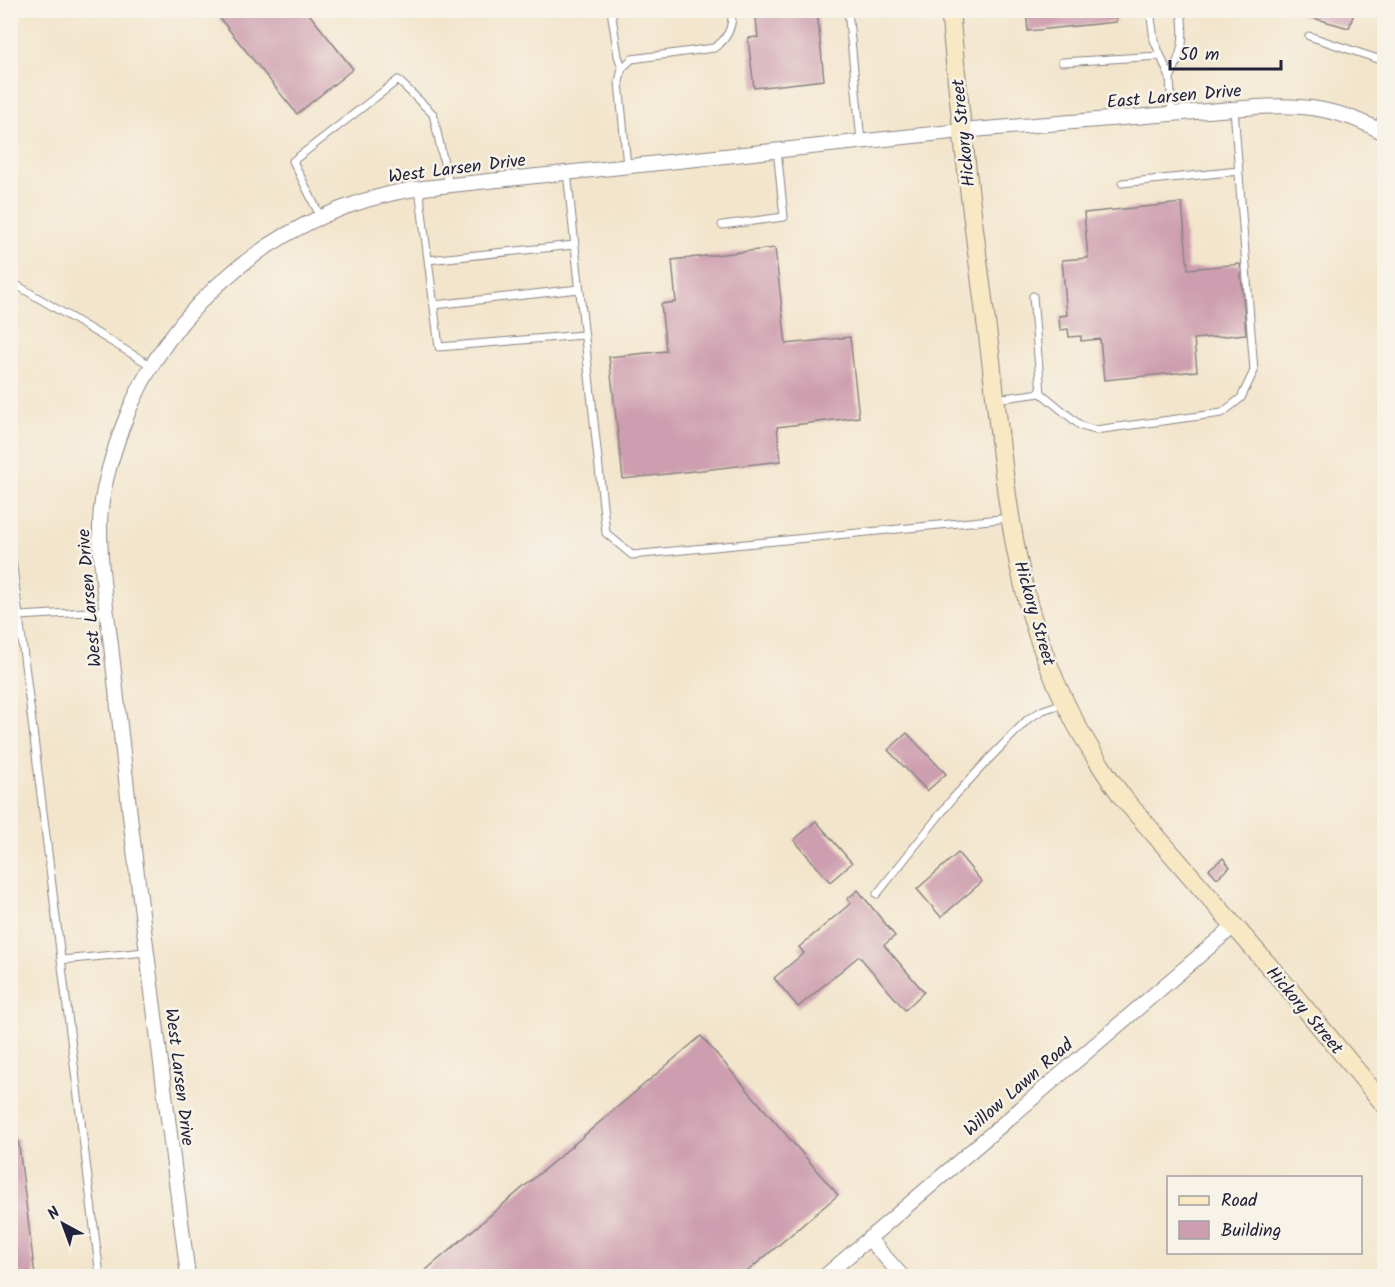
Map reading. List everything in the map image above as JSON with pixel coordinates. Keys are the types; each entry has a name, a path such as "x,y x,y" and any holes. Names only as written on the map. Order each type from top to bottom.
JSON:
{"street":[{"name":"Hickory Street","path":"950,10 961,131 1011,518 1017,557 1032,616 1050,669 1092,752 1124,799 1384,1104"},
{"name":"East Larsen Drive","path":"961,131 1276,106 1311,107 1335,111 1381,131"},
{"name":"West Larsen Drive","path":"188,1276 146,952 106,611 100,526 111,460 126,416 152,366 190,313 226,277 267,246 320,216 373,198 419,188 961,131"},
{"name":"Willow Lawn Road","path":"825,1276 1234,926"},
{"path":"868,1239 902,1276"}],"lane":[{"path":"611,10 622,68 619,82 627,166"},
{"path":"622,68 632,59 714,48 723,42 729,33 733,20 732,10"},
{"path":"848,10 861,141"},
{"path":"1150,10 1154,40 1170,78 1172,114"},
{"path":"1170,78 1184,38 1181,10"},
{"path":"1309,36 1384,61"},
{"path":"1062,62 1159,56"},
{"path":"320,216 293,161 398,80 433,114 449,185"},
{"path":"1033,296 1041,393 1081,426 1095,430 1222,414 1241,398 1254,371 1234,109"},
{"path":"1381,131 1384,112"},
{"path":"722,225 784,217 777,150"},
{"path":"1122,183 1239,171"},
{"path":"567,172 606,533 632,555 1011,518"},
{"path":"419,188 439,347 583,335"},
{"path":"428,260 574,245"},
{"path":"10,281 152,366"},
{"path":"434,305 579,289"},
{"path":"996,399 1041,393"},
{"path":"10,543 100,1276"},
{"path":"20,616 106,611"},
{"path":"877,894 953,798 1028,719 1043,710 1065,702"},
{"path":"62,960 146,952"}],"building":[{"path":"213,10 306,10 353,69 297,114"},
{"path":"755,10 817,10 824,80 754,88 748,38 758,37"},
{"path":"1026,10 1115,10 1116,22 1028,31"},
{"path":"1300,10 1355,10 1349,28 1299,14"},
{"path":"1182,203 1188,269 1240,264 1246,334 1194,339 1197,371 1104,380 1100,339 1081,341 1081,336 1069,337 1068,329 1060,330 1059,316 1067,315 1062,260 1088,258 1084,213"},
{"path":"775,248 786,344 850,337 859,417 777,427 781,461 623,479 609,357 666,351 661,304 676,302 672,260"},
{"path":"907,733 946,774 927,791 888,750"},
{"path":"816,821 852,863 830,882 794,840"},
{"path":"958,853 982,882 941,917 917,889"},
{"path":"1223,858 1230,867 1217,878 1209,869"},
{"path":"858,890 895,936 884,945 924,992 905,1010 859,956 798,1007 774,978 804,953 799,947 851,903 847,899"},
{"path":"701,1036 838,1195 742,1276 419,1276"},
{"path":"10,1138 18,1138 35,1276 10,1276"}]}
